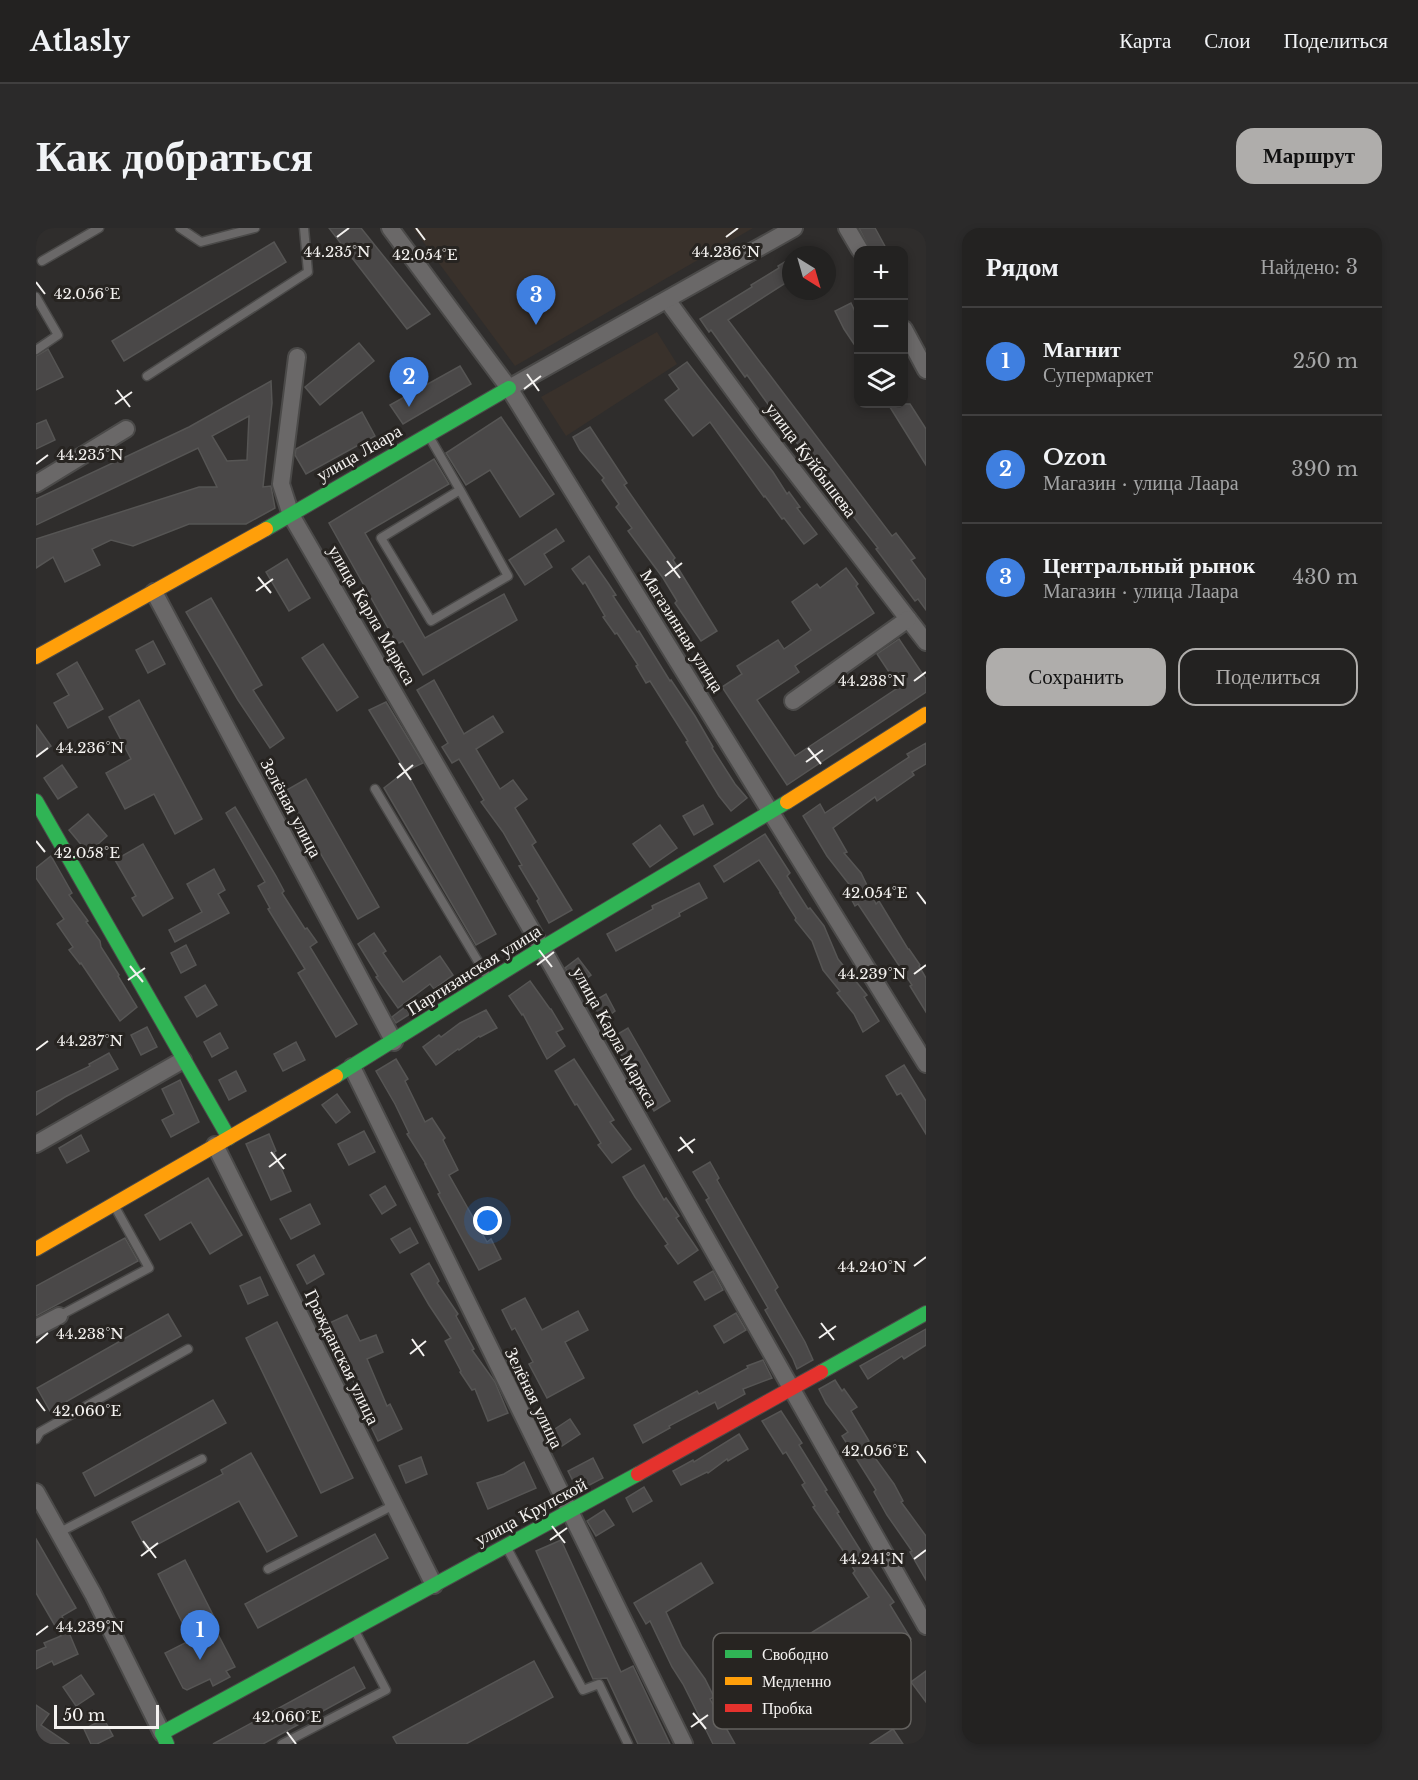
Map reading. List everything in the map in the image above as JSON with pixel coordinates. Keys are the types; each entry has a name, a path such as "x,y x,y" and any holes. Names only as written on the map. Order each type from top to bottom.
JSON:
{"street":[{"name":"Магазинная улица","path":"390,228 509,388 926,1064"},
{"name":"улица Лаара","path":"36,657 291,515 509,388 794,228"},
{"path":"848,228 858,246"},
{"name":"улица Куйбышева","path":"667,300 767,436 926,642"},
{"path":"908,338 926,370"},
{"name":"улица Карла Маркса","path":"297,357 281,484 291,515 542,948 926,1626"},
{"path":"36,484 126,429"},
{"name":"Зелёная улица","path":"154,592 394,1042"},
{"path":"793,701 908,619"},
{"name":"Партизанская улица","path":"36,1249 394,1042 542,948 771,812 926,714"},
{"name":"Гражданская улица","path":"36,801 183,1060 434,1585"},
{"path":"36,1144 183,1060"},
{"name":"Зелёная улица","path":"352,1067 684,1744"},
{"name":"улица Крупской","path":"164,1738 354,1628 569,1513 926,1313"},
{"path":"36,1328 59,1316"},
{"path":"36,1492 93,1594 164,1738"}],"lane":[{"path":"42,261 99,228"},
{"path":"180,228 201,242 255,228"},
{"path":"147,376 308,272 304,228"},
{"path":"36,297 58,335 36,350"},
{"path":"429,435 460,490 508,576 431,621 381,538 460,490"},
{"path":"375,789 489,981"},
{"path":"59,1316 149,1268 114,1204"},
{"path":"36,1439 40,1432 188,1349"},
{"path":"58,1533 202,1459"},
{"path":"268,1569 394,1505"},
{"path":"506,1546 583,1690 599,1684 628,1744"},
{"path":"282,1744 386,1690 354,1628"}],"shaded area":[{"path":"413,228 753,228 515,366"},
{"path":"657,332 677,364 566,436 541,397"}],"building":[{"path":"329,228 361,228 430,314 407,329"},
{"path":"859,228 875,228 885,246 868,246"},
{"path":"274,242 286,262 124,361 112,341"},
{"path":"782,264 782,285 728,320 892,536 896,533 915,558 911,560 926,580 926,610 918,599 915,601 876,549 878,548 747,375 745,377 711,330 709,332 700,319 752,287 751,285 779,268 778,266"},
{"path":"851,303 854,309 854,344 844,329 835,311"},
{"path":"359,343 374,361 320,405 305,387"},
{"path":"48,349 63,377 36,390 36,356"},
{"path":"687,362 773,472 787,494 789,492 800,507 797,508 817,534 804,544 764,497 710,422 693,436 665,400 679,389 669,375"},
{"path":"460,366 471,384 403,424 390,405"},
{"path":"271,381 272,403 263,487 271,486 275,508 246,524 189,524 133,546 111,540 92,549 100,565 65,582 53,557 36,568 36,539 199,487 217,487 198,448 36,525 36,499 189,427","holes":["249,416 247,460 227,461 212,436"]},
{"path":"910,404 926,429 926,465 890,408 908,408"},
{"path":"362,412 375,436 306,474 295,455 296,449"},
{"path":"501,417 554,494 520,517 490,470 466,485 446,453"},
{"path":"46,420 55,440 36,449 36,424"},
{"path":"590,427 627,483 624,485 675,558 673,560 717,631 701,641 675,603 677,601 663,578 628,531 632,528 616,507 619,504 602,480 604,478 580,450 573,437"},
{"path":"434,459 449,484 365,533 425,638 504,594 517,620 423,675 403,641 397,644 329,523"},
{"path":"556,529 564,541 544,554 552,567 525,585 509,560"},
{"path":"589,556 616,595 613,596 695,716 735,784 747,798 731,811 719,796 650,681 646,683 636,666 638,665 617,633 615,634 603,617 605,616 585,582 583,584 572,569"},
{"path":"287,559 310,598 289,611 266,572"},
{"path":"846,568 874,613 795,666 799,672 757,700 795,756 899,687 877,654 899,639 926,679 926,692 787,785 722,687 742,674 737,666 778,640 784,649 811,630 792,602 817,584 820,588"},
{"path":"211,598 262,685 253,690 284,738 270,748 238,700 186,612"},
{"path":"153,641 165,664 148,673 136,650"},
{"path":"323,644 358,697 337,711 302,658"},
{"path":"77,662 103,709 68,728 54,703 69,695 57,674"},
{"path":"434,680 464,734 493,716 503,732 476,749 500,789 513,780 527,799 515,808 536,842 532,845 572,910 549,923 537,901 539,899 519,866 522,865 503,832 481,802 484,800 459,759 452,763 442,747 448,743 417,690"},
{"path":"139,700 202,819 175,834 154,794 125,809 106,773 131,759 109,717"},
{"path":"386,702 423,763 406,771 369,710"},
{"path":"36,725 51,746 36,756"},
{"path":"926,743 926,764 912,772 914,775 877,801 875,797 833,828 847,852 844,853 861,873 876,904 879,901 920,965 926,978 926,1012 910,986 912,985 858,904 855,906 847,891 852,888 827,856 803,816 820,804 825,813 909,757 907,754"},
{"path":"62,765 77,787 58,799 44,778"},
{"path":"406,771 496,934 476,945 384,788"},
{"path":"306,779 379,907 358,919 285,791"},
{"path":"703,805 713,824 694,835 683,816"},
{"path":"235,807 276,876 284,891 282,893 305,929 307,928 317,942 310,947 357,1024 336,1037 298,973 305,969 268,909 270,908 258,886 265,882 226,813"},
{"path":"88,814 107,836 88,853 69,830"},
{"path":"660,825 677,848 650,867 633,844"},
{"path":"765,834 790,873 787,876 808,909 810,908 824,926 838,959 867,995 864,997 879,1021 863,1032 854,1014 837,993 840,991 823,970 812,941 795,920 796,918 781,893 759,860 724,882 714,866"},
{"path":"143,844 173,898 143,916 132,898 136,896 115,860"},
{"path":"51,856 72,893 69,895 88,921 86,922 100,941 101,947 137,1007 120,1021 81,963 69,950 73,947 57,924 64,919 36,878 36,868"},
{"path":"214,869 225,890 218,894 229,913 175,942 169,930 202,912 187,884"},
{"path":"699,883 707,898 679,913 680,916 616,951 607,934 653,909 652,906"},
{"path":"374,933 386,951 383,953 403,982 440,956 453,975 434,989 430,984 398,1008 376,977 378,976 358,944"},
{"path":"186,945 196,965 181,973 171,953"},
{"path":"578,958 591,975 578,985 565,968"},
{"path":"530,981 563,1029 556,1032 565,1046 547,1059 523,1014 509,996"},
{"path":"205,985 217,1005 197,1017 185,997"},
{"path":"606,994 615,1011 600,1022 589,1004"},
{"path":"405,1007 410,1014 396,1023 392,1017"},
{"path":"486,1010 497,1028 479,1036 436,1065 423,1047 439,1035 441,1037 460,1023"},
{"path":"147,1027 157,1047 141,1055 131,1035"},
{"path":"628,1028 670,1101 654,1111 611,1038"},
{"path":"220,1033 228,1048 212,1057 204,1042"},
{"path":"296,1042 305,1060 283,1071 274,1054"},
{"path":"109,1053 118,1069 36,1115 36,1092 90,1066 89,1064"},
{"path":"396,1059 408,1079 405,1081 425,1122 432,1118 445,1138 443,1140 458,1170 449,1175 487,1242 491,1239 501,1259 479,1270 376,1071"},
{"path":"574,1059 614,1120 610,1122 631,1149 612,1163 598,1145 601,1143 555,1071"},
{"path":"904,1065 926,1101 926,1134 901,1093 897,1095 886,1076"},
{"path":"236,1071 246,1091 229,1100 219,1080"},
{"path":"180,1080 199,1122 171,1137 162,1120 174,1114 162,1089"},
{"path":"337,1094 350,1112 336,1123 322,1105"},
{"path":"364,1131 375,1152 349,1165 338,1144"},
{"path":"269,1134 276,1151 274,1152 291,1191 271,1200 246,1144"},
{"path":"81,1135 89,1151 67,1163 59,1148"},
{"path":"710,1162 719,1178 717,1180 778,1287 775,1290 813,1360 797,1369 765,1310 768,1308 706,1200 709,1198 693,1172"},
{"path":"644,1165 664,1200 666,1198 679,1216 676,1218 698,1250 678,1264 665,1246 668,1244 623,1177"},
{"path":"208,1178 242,1235 210,1254 191,1222 160,1240 145,1215"},
{"path":"385,1186 396,1205 382,1214 370,1195"},
{"path":"310,1204 320,1224 291,1239 280,1219"},
{"path":"410,1228 418,1243 400,1253 391,1239"},
{"path":"125,1238 138,1261 36,1316 36,1286"},
{"path":"314,1255 324,1274 307,1284 297,1265"},
{"path":"429,1263 439,1281 437,1283 458,1314 456,1316 474,1349 472,1350 495,1382 508,1413 488,1421 475,1389 472,1390 460,1372 445,1341 451,1338 411,1274"},
{"path":"713,1271 723,1290 705,1300 694,1282"},
{"path":"260,1277 268,1295 248,1304 240,1286"},
{"path":"525,1298 542,1330 578,1311 588,1330 565,1342 584,1378 547,1398 529,1364 533,1362 515,1328 512,1330 502,1310"},
{"path":"736,1313 746,1330 724,1343 714,1326"},
{"path":"168,1314 181,1336 50,1411 37,1388"},
{"path":"347,1315 360,1341 376,1335 383,1352 367,1359 387,1406 390,1404 402,1429 378,1441 348,1367 341,1370 333,1353 339,1350 327,1324"},
{"path":"277,1322 353,1478 321,1493 246,1338"},
{"path":"926,1329 926,1345 904,1359 902,1356 868,1379 860,1366"},
{"path":"763,1360 772,1378 743,1389 745,1394 718,1409 715,1402 669,1426 670,1428 643,1443 634,1425 697,1391 699,1394 748,1368 747,1366"},
{"path":"835,1380 857,1407 851,1411 869,1441 865,1444 894,1484 903,1501 901,1502 926,1536 926,1580 910,1552 912,1551 887,1515 874,1492 876,1490 842,1436 848,1432 826,1403 819,1389"},
{"path":"213,1400 226,1423 95,1496 83,1473"},
{"path":"781,1411 802,1443 799,1445 827,1490 825,1491 839,1512 837,1513 864,1556 862,1557 894,1602 890,1605 907,1633 811,1633 869,1597 853,1573 855,1571 842,1549 813,1507 815,1506 802,1485 805,1483 786,1452 783,1454 762,1421"},
{"path":"570,1419 580,1434 562,1446 552,1431"},
{"path":"739,1434 748,1449 728,1461 727,1459 708,1473 681,1485 673,1471 693,1460 694,1462"},
{"path":"251,1453 297,1536 267,1552 239,1501 147,1550 132,1522 223,1474 221,1470"},
{"path":"421,1457 427,1474 406,1483 399,1466"},
{"path":"593,1458 603,1478 578,1491 568,1471"},
{"path":"524,1462 536,1488 488,1509 477,1483 504,1474"},
{"path":"644,1487 652,1501 633,1512 626,1498"},
{"path":"604,1510 614,1525 596,1536 587,1521"},
{"path":"375,1534 388,1558 258,1628 245,1604"},
{"path":"36,1539 76,1608 62,1616 78,1654 54,1665 52,1661 36,1669 36,1651 46,1647 44,1643 61,1636 36,1593"},
{"path":"561,1540 621,1672 633,1666 670,1744 638,1744 607,1678 593,1679 536,1551"},
{"path":"185,1560 214,1617 210,1619 235,1667 226,1671 230,1677 213,1686 210,1679 187,1690 183,1688 165,1653 191,1640 158,1574"},
{"path":"701,1563 713,1583 666,1612 682,1647 705,1679 713,1695 710,1699 713,1704 713,1729 727,1729 735,1744 713,1744 650,1621 646,1624 634,1603"},
{"path":"534,1661 553,1697 466,1744 397,1744 393,1737"},
{"path":"354,1667 365,1688 263,1744 213,1744"},
{"path":"926,1671 926,1702 911,1682"},
{"path":"81,1675 94,1694 76,1706 63,1687"},
{"path":"36,1705 49,1714 41,1725 69,1744 36,1744"},
{"path":"104,1719 113,1736 97,1744 91,1744 84,1729"},
{"path":"893,1729 903,1744 870,1744"}],"traffic: fast":[{"path":"266,529 509,388"},
{"path":"36,801 229,1138"},
{"path":"336,1076 542,948 787,802"},
{"path":"821,1372 926,1313"},
{"path":"167,1744 162,1733 638,1474"}],"traffic: slow":[{"path":"36,657 266,529"},
{"path":"787,802 926,714"},
{"path":"36,1249 336,1076"}],"traffic: jam":[{"path":"638,1474 821,1372"}],"place":[{"name":"Центральный рынок","path":"536,325"},
{"name":"Ozon","path":"409,407"},
{"name":"Магнит","path":"200,1660"}]}
